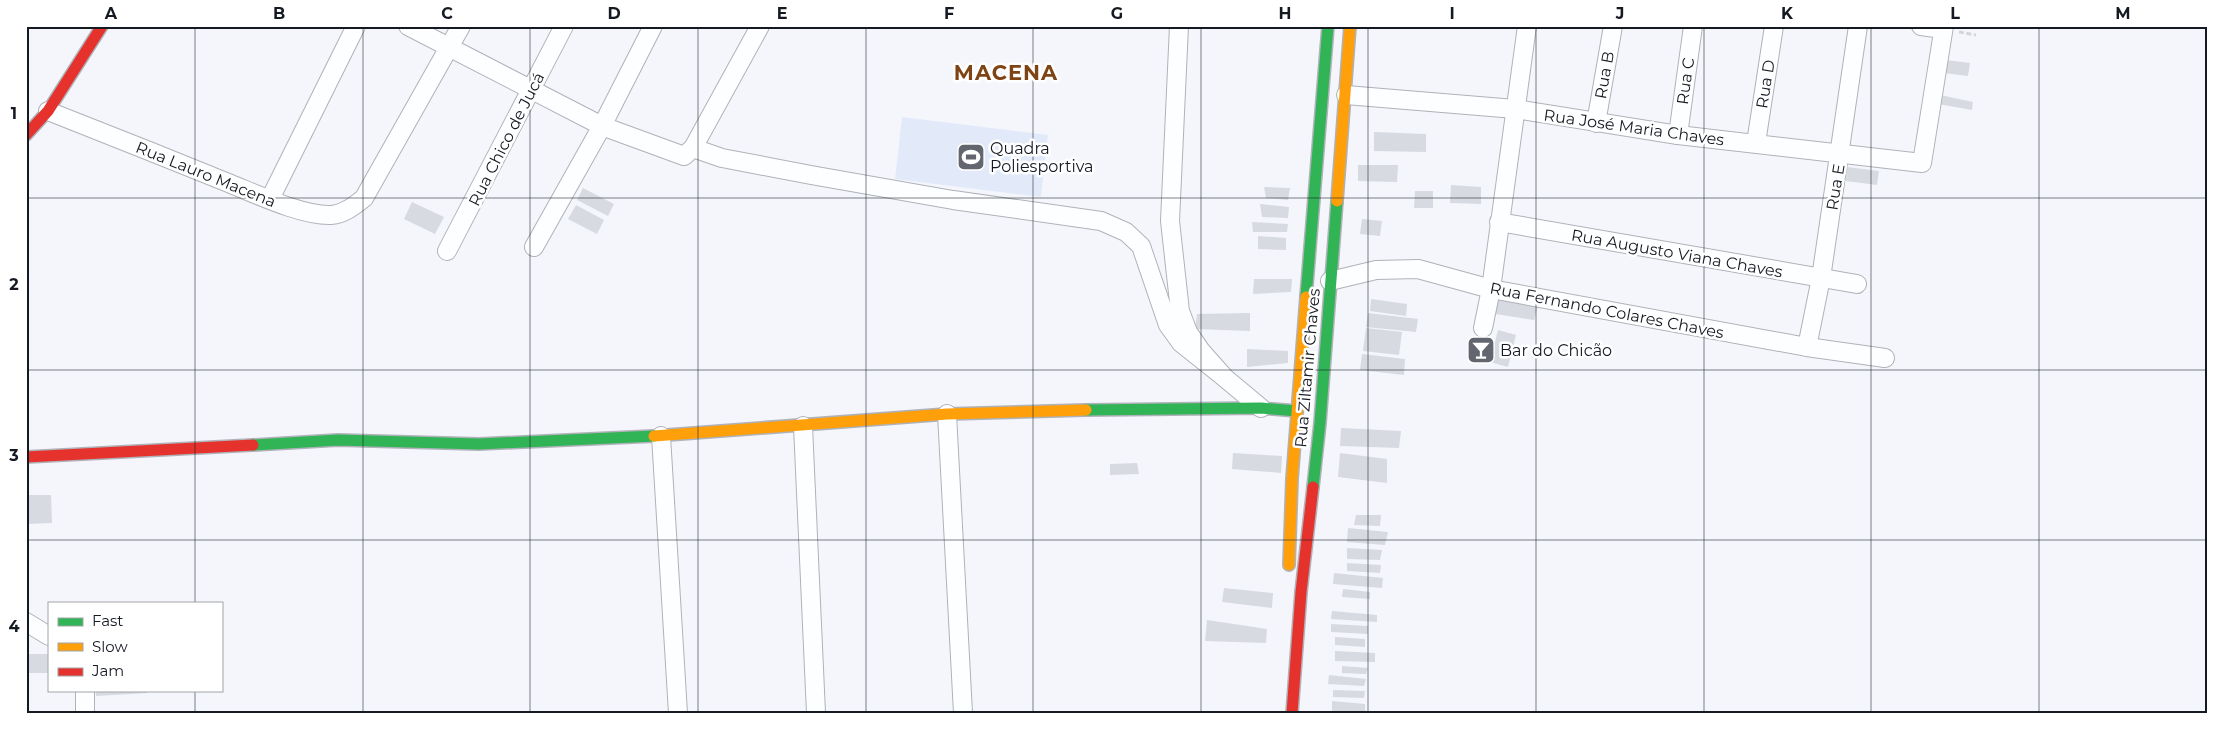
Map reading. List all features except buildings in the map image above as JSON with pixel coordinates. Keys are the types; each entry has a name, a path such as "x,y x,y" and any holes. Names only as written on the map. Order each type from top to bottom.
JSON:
{"street":[{"path":"26,134 48,111 102,26"},
{"path":"270,199 356,26"},
{"path":"408,26 602,126 679,156 688,155 693,148 760,26"},
{"path":"450,48 462,26"},
{"name":"Rua Chico de Jucá","path":"447,251 564,26"},
{"path":"534,247 602,126 653,26"},
{"path":"1180,26 1170,221 1180,311 1188,332 1201,351 1225,378"},
{"name":"Rua Ziltamir Chaves","path":"1288,580 1292,479 1328,26"},
{"name":"Rua Ziltamir Chaves","path":"1292,713 1301,592 1314,480 1350,26"},
{"path":"1483,328 1491,289 1498,222 1527,26"},
{"name":"Rua B","path":"1596,123 1613,26"},
{"name":"Rua C","path":"1678,135 1693,26"},
{"name":"Rua D","path":"1756,143 1774,26"},
{"name":"Rua E","path":"1807,348 1821,278 1858,26"},
{"path":"1921,26 1943,28"},
{"name":"Rua José Maria Chaves","path":"1346,95 1514,109 1678,135 1922,163 1943,28"},
{"name":"Rua Lauro Macena","path":"48,111 270,199 309,213 330,215 342,213 354,207 364,198 450,48"},
{"path":"693,148 722,158 811,176 953,200 1102,221 1126,232 1141,246 1168,325 1181,343 1261,408"},
{"name":"Rua Augusto Viana Chaves","path":"1498,222 1856,284"},
{"name":"Rua Fernando Colares Chaves","path":"1330,281 1376,270 1418,269 1491,289 1807,348 1885,358"},
{"path":"26,457 338,440 479,444 661,436 947,414 1184,408 1261,408 1297,411"},
{"path":"947,414 963,713"},
{"path":"803,426 816,713"},
{"path":"661,436 678,713"},
{"path":"1292,479 1314,480"},
{"path":"26,622 48,635"},
{"path":"85,692 86,713"}],"shaded area":[{"name":"Quadra Poliesportiva","path":"902,117 1048,135 1041,197 895,179"}],"traffic: fast":[{"path":"1306,297 1328,26"},
{"path":"1313,487 1320,423 1337,201"},
{"path":"1086,410 1261,408 1297,411"},
{"path":"253,445 338,440 479,444 654,436"}],"traffic: slow":[{"path":"1337,201 1350,26"},
{"path":"1289,565 1292,479 1306,297"},
{"path":"654,436 947,414 1086,410"}],"traffic: jam":[{"path":"26,135 48,111 102,26"},
{"path":"26,457 253,445"},
{"path":"1292,713 1301,592 1313,487"}],"place":[{"name":"Quadra Poliesportiva","path":"971,157"},
{"name":"Bar do Chicão","path":"1481,350"}],"district":[{"name":"MACENA","path":"1006,73"}]}
